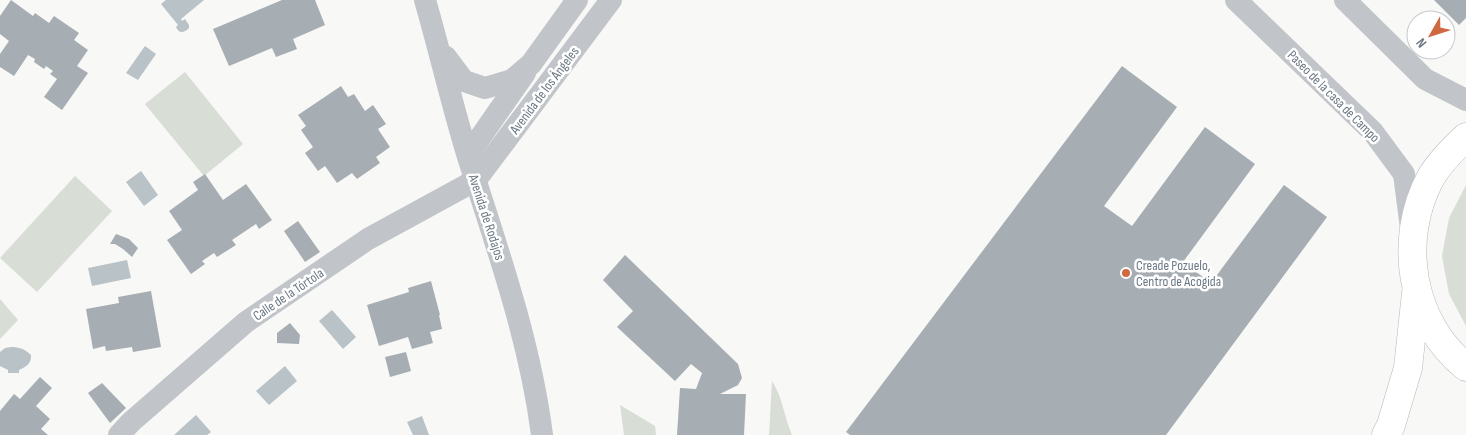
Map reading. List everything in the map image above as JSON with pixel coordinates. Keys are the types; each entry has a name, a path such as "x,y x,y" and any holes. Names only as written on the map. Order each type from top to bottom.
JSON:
{"highway":[{"path":"1466,137 1447,155 1432,177 1418,206 1412,235 1412,266 1416,291 1432,329 1455,359 1466,367"},
{"path":"1386,435 1408,368 1416,291"}],"street":[{"name":"Avenida de Rodajos","path":"425,0 468,155 514,300 538,400 542,435"},
{"name":"Avenida de los Ángeles","path":"438,45 464,81 485,88 512,80 531,64 577,0"},
{"name":"Avenida de los Ángeles","path":"476,180 611,0"},
{"name":"Paseo de la casa de Campo","path":"1236,0 1373,132 1404,174 1412,235"},
{"path":"1345,0 1425,79 1466,100"},
{"path":"468,155 531,64"},
{"name":"Calle de la Tórtola","path":"119,435 131,422 246,322 368,239 476,180"}],"shaded area":[{"path":"166,0 204,0 181,19 182,21 185,19 189,25 189,28 182,32 177,29 178,25 161,4"},
{"path":"145,46 156,54 138,80 126,73"},
{"path":"185,72 243,144 204,176 145,104"},
{"path":"141,171 158,195 144,206 126,182"},
{"path":"75,176 112,211 37,292 0,258"},
{"path":"1466,185 1466,326 1449,294 1442,256 1449,218"},
{"path":"127,260 131,278 92,286 88,268"},
{"path":"0,299 18,320 0,339"},
{"path":"332,310 356,337 343,349 319,321"},
{"path":"5,348 22,349 31,355 29,362 19,370 19,373 8,373 8,370 0,366 0,352"},
{"path":"285,366 297,381 269,405 256,391"},
{"path":"772,381 779,394 792,435 769,435"},
{"path":"620,405 655,426 656,435 624,435"},
{"path":"196,415 211,432 207,435 174,435"},
{"path":"422,416 429,435 413,435 407,422"}],"building":[{"path":"11,0 33,16 35,13 49,23 54,16 79,33 74,40 88,50 77,66 88,73 62,110 44,97 57,79 50,74 53,71 46,66 44,69 34,62 35,59 28,55 14,76 0,67 0,54 9,41 0,34 0,16"},
{"path":"282,0 315,0 325,25 293,39 297,49 276,57 272,48 229,66 213,29"},
{"path":"1434,0 1466,0 1466,18 1459,25 1456,22 1456,10 1444,10"},
{"name":"Creade Pozuelo, Centro de Acogida","path":"1122,66 1177,107 1104,206 1132,226 1205,127 1255,164 1183,262 1211,283 1284,185 1327,217 1166,435 850,435 846,432"},
{"path":"341,86 348,97 354,94 365,111 373,105 386,124 378,129 390,147 376,157 380,163 357,179 352,173 337,183 325,166 318,171 305,153 313,147 301,130 306,126 298,115"},
{"path":"205,174 223,200 246,184 272,220 259,229 256,224 232,240 236,245 217,257 214,253 202,261 205,264 191,274 167,240 182,230 169,211 198,190 193,182"},
{"path":"298,221 320,252 305,262 284,231"},
{"path":"116,234 129,239 138,248 132,257 115,244 110,244"},
{"path":"625,255 738,364 742,378 738,385 720,394 746,394 744,435 677,435 680,388 696,389 702,373 691,364 675,381 617,327 633,311 603,280"},
{"path":"431,281 442,329 430,332 433,343 412,349 408,337 379,346 367,305 409,292 408,288"},
{"path":"151,291 161,347 133,352 132,347 106,351 105,346 93,349 86,309 119,303 118,297"},
{"path":"290,323 300,335 299,344 277,343 277,333"},
{"path":"406,352 411,371 390,377 385,357"},
{"path":"40,377 52,388 36,406 50,419 41,429 48,435 0,435 0,411 14,394 20,399"},
{"path":"102,383 126,408 110,423 88,393"}],"place":[{"name":"Creade Pozuelo, Centro de Acogida","path":"1126,273"}]}
